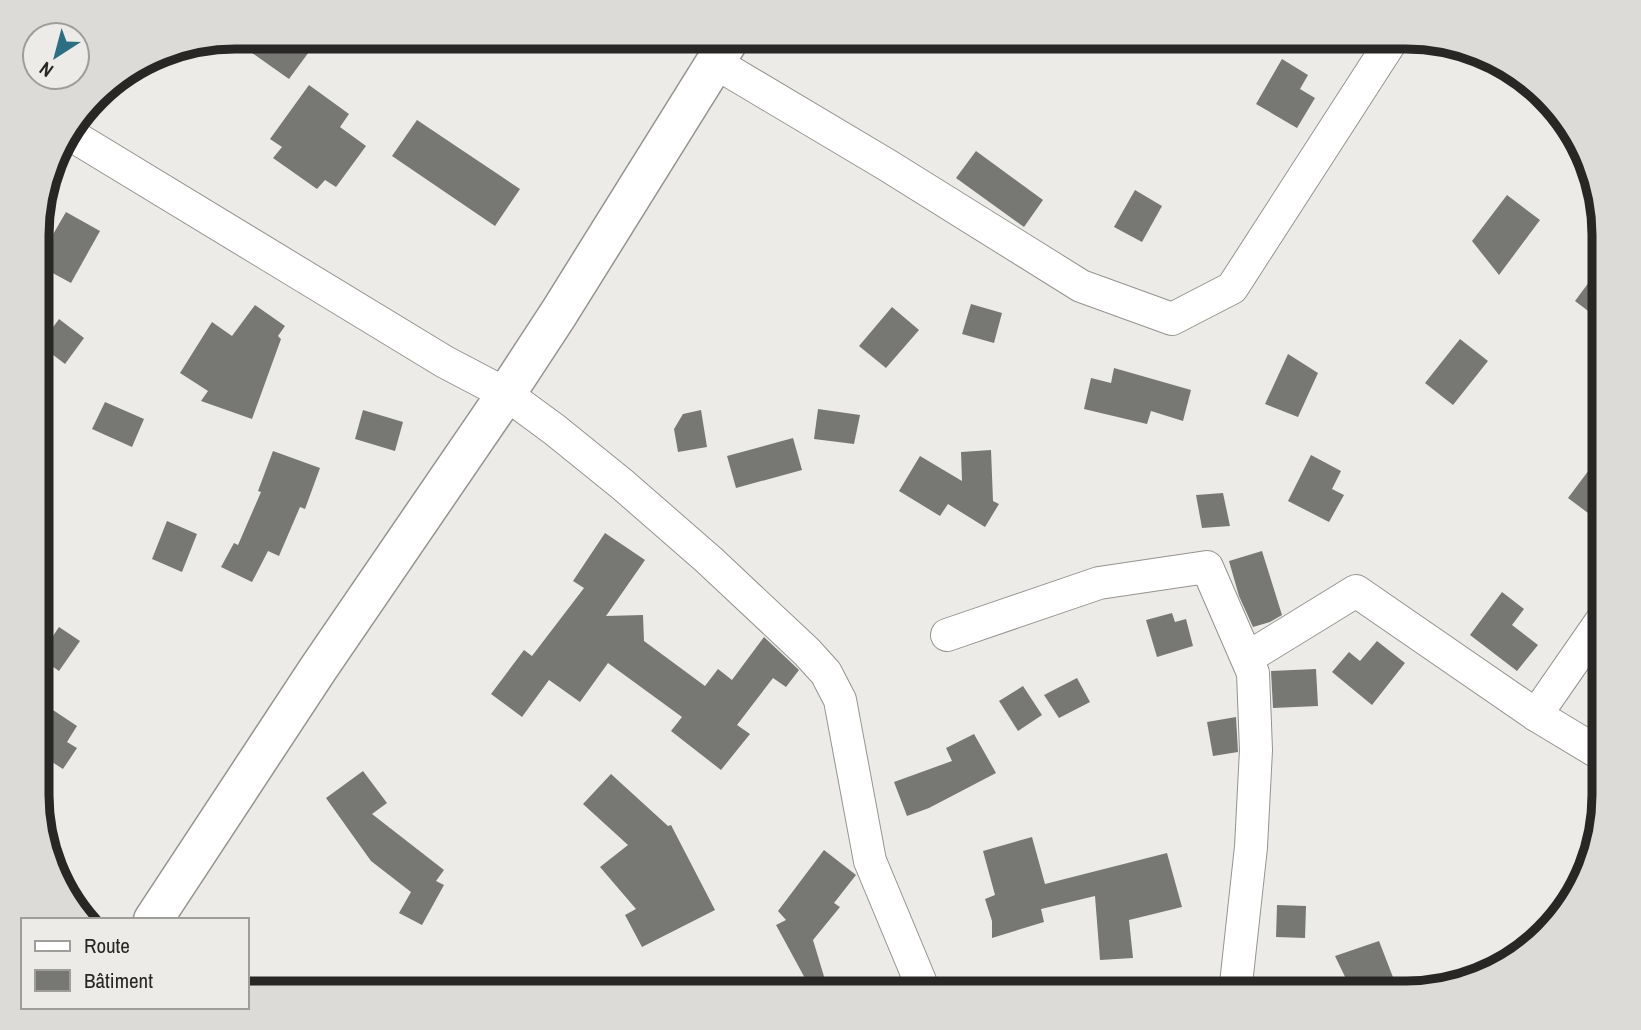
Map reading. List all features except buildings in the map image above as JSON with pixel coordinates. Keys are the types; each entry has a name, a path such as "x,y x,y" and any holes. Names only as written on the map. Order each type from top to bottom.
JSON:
{"street":[{"path":"154,918 318,669 506,394 723,49 887,165 1081,285 1172,319 1232,288 1380,49"},
{"path":"76,138 445,362 506,394 623,485 709,560 807,652 826,673 840,700 870,861 920,981"},
{"path":"947,635 1099,583 1207,567 1253,673 1256,750 1251,847 1237,981"},
{"path":"1247,659 1356,591 1536,715 1592,749"},
{"path":"1536,715 1592,634"}]}
